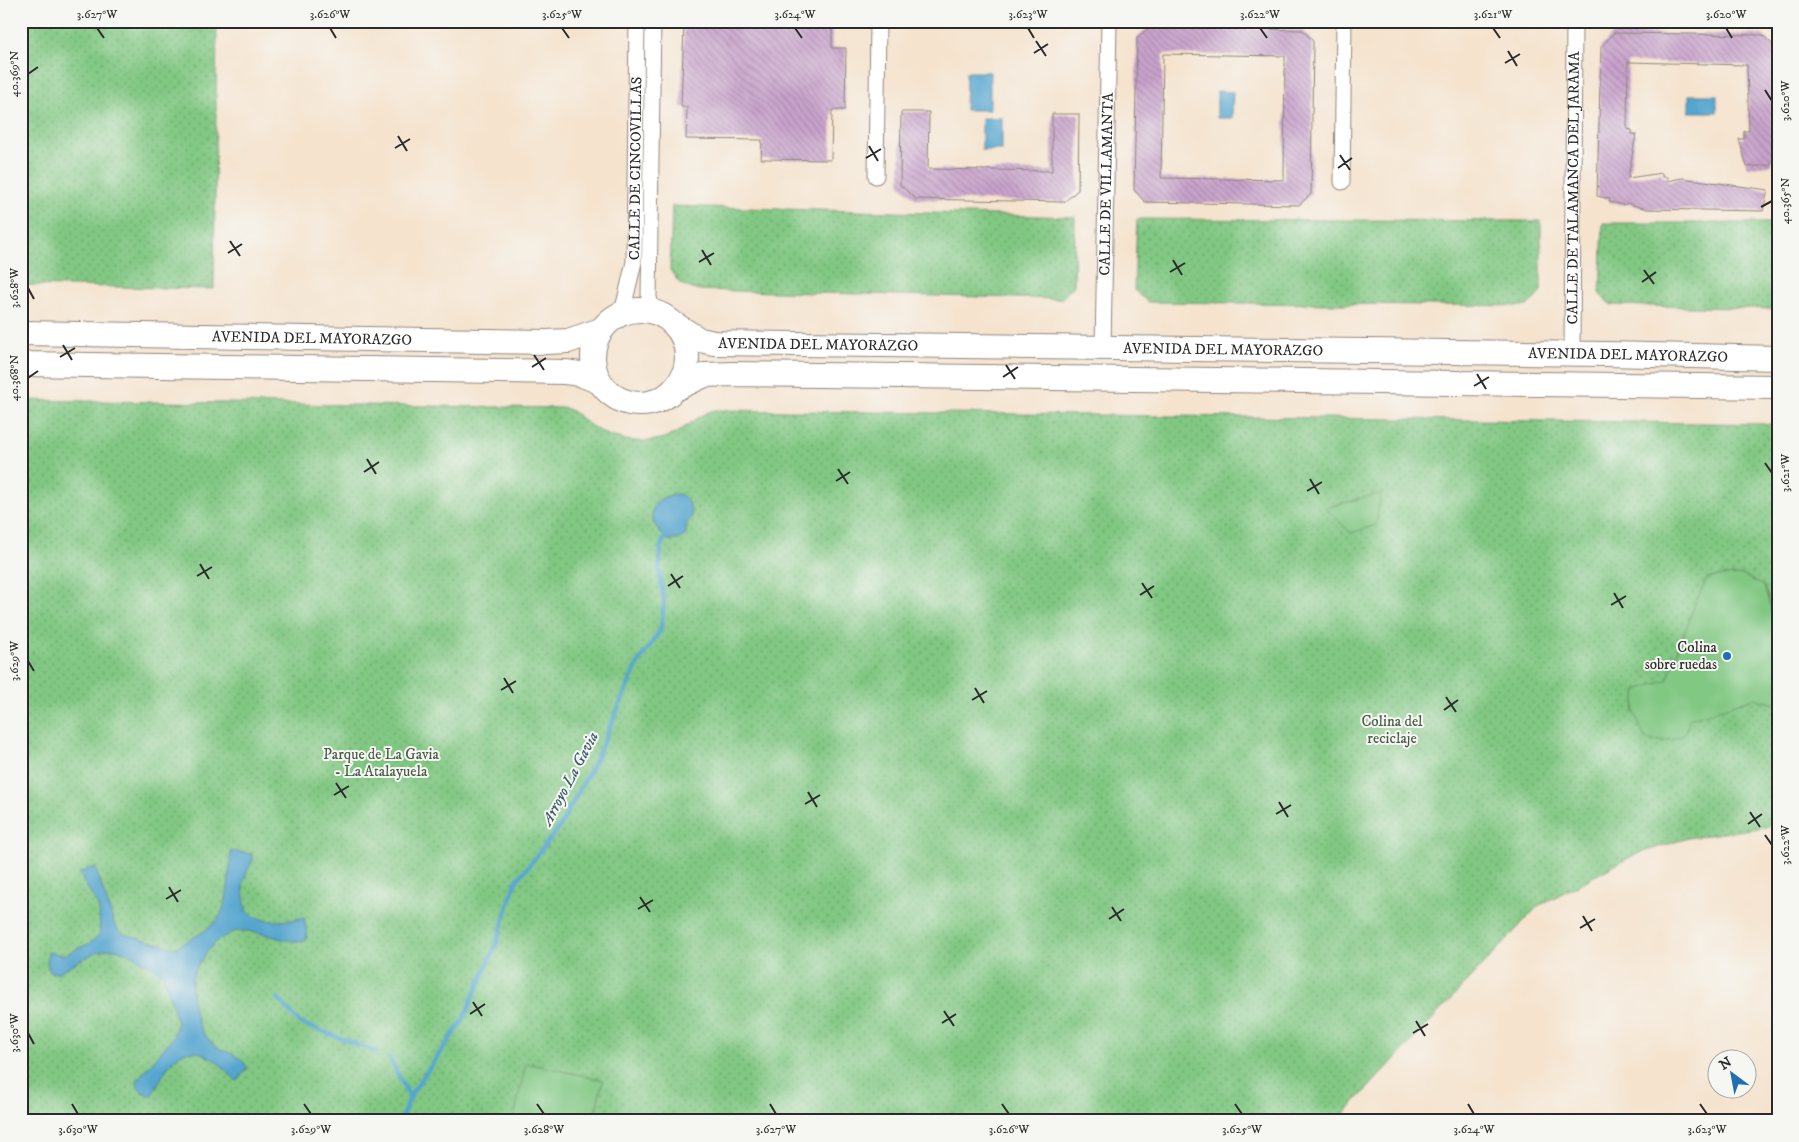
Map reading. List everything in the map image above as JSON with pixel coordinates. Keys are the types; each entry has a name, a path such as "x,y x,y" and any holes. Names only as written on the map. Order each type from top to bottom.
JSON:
{"main road":[{"path":"637,309 652,311 666,317 674,324 683,338 688,355 686,370 675,389 655,402 639,404 624,402 610,394 600,382 594,370 592,356 595,342 601,330 610,320 622,313 637,309"},
{"name":"AVENIDA DEL MAYORAZGO","path":"674,324 700,340 714,343 1778,358"},
{"name":"AVENIDA DEL MAYORAZGO","path":"21,333 547,342 568,341 601,330"},
{"name":"AVENIDA DEL MAYORAZGO","path":"21,364 565,372 580,374 600,382"},
{"name":"AVENIDA DEL MAYORAZGO","path":"675,389 705,375 723,374 1778,387"}],"street":[{"name":"CALLE DE CINCOVILLAS","path":"622,313 634,262 637,21"},
{"name":"CALLE DE CINCOVILLAS","path":"652,311 650,293 653,21"},
{"path":"876,176 878,21"},
{"name":"CALLE DE VILLAMANTA","path":"1103,348 1109,21"},
{"path":"1342,182 1344,21"},
{"name":"CALLE DE TALAMANCA DEL JARAMA","path":"1572,354 1574,21"}],"green space":[{"path":"21,21 217,21 214,289 21,285"},
{"path":"672,206 1075,217 1074,286 1061,299 695,290 680,284 670,270"},
{"path":"1137,219 1541,221 1541,293 1527,306 1148,302 1134,290"},
{"path":"1603,223 1778,223 1778,309 1611,305 1600,295"},
{"name":"Parque de La Gavia - La Atalayuela","path":"21,400 565,408 602,432 631,441 652,440 672,435 703,415 715,410 1778,424 1778,825 1688,838 1636,854 1538,906 1337,1121 21,1121"},
{"path":"1381,493 1376,525 1351,533 1325,508"},
{"name":"Colina sobre ruedas","path":"1742,575 1764,586 1778,632 1778,705 1754,698 1689,719 1685,733 1671,740 1645,739 1634,711 1637,690 1667,680 1696,601 1707,579 1718,576"},
{"path":"526,1063 603,1080 593,1121 513,1121"}],"water":[{"path":"966,72 990,72 990,110 965,110"},
{"path":"1217,91 1233,92 1232,118 1217,118"},
{"path":"1689,95 1717,95 1717,112 1689,112"},
{"path":"982,118 1002,118 1002,150 982,150"},
{"path":"679,494 689,503 691,518 686,525 686,535 677,540 668,540 655,526 652,511 660,500"},
{"path":"231,851 252,854 251,863 243,885 246,911 260,918 274,921 304,918 307,933 305,941 289,940 256,932 238,931 225,936 213,945 197,966 193,975 192,994 195,1013 207,1039 218,1048 242,1061 247,1069 237,1081 220,1064 203,1054 192,1051 183,1053 169,1065 151,1096 140,1089 137,1081 174,1036 177,1022 163,974 131,954 117,949 98,952 57,973 50,972 47,963 48,952 64,955 90,943 100,934 99,908 79,873 95,867 115,926 121,933 175,948 206,930 220,916 227,892"}],"building":[{"path":"832,23 832,48 846,48 845,110 832,110 831,160 761,159 762,140 686,139 687,107 681,107 684,26"},
{"path":"1149,27 1303,30 1313,41 1311,194 1299,205 1145,202 1134,190 1137,38","holes":["1163,54 1285,56 1284,180 1161,178"]},
{"path":"1614,33 1763,35 1777,49 1775,147 1771,165 1747,167 1739,139 1744,139 1744,131 1749,131 1747,65 1628,62 1627,129 1632,130 1632,134 1636,134 1628,178 1662,173 1662,177 1667,177 1667,181 1682,178 1768,190 1763,211 1647,209 1626,203 1625,205 1609,202 1610,199 1597,196 1601,47"},
{"path":"901,112 929,112 928,169 1052,171 1052,114 1079,114 1078,190 1064,202 916,199 900,185"}],"waterway":[{"name":"Arroyo La Gavia","path":"400,1121 413,1091 462,1022 495,948 515,883 560,826 595,761 637,665 661,629 664,600 659,572 661,546 667,532"},
{"path":"277,998 300,1023 377,1052"},
{"path":"390,1059 410,1098"}],"place":[{"name":"Colina sobre ruedas","path":"1727,656"}],"park label":[{"name":"Colina del reciclaje","path":"1392,730"}]}
